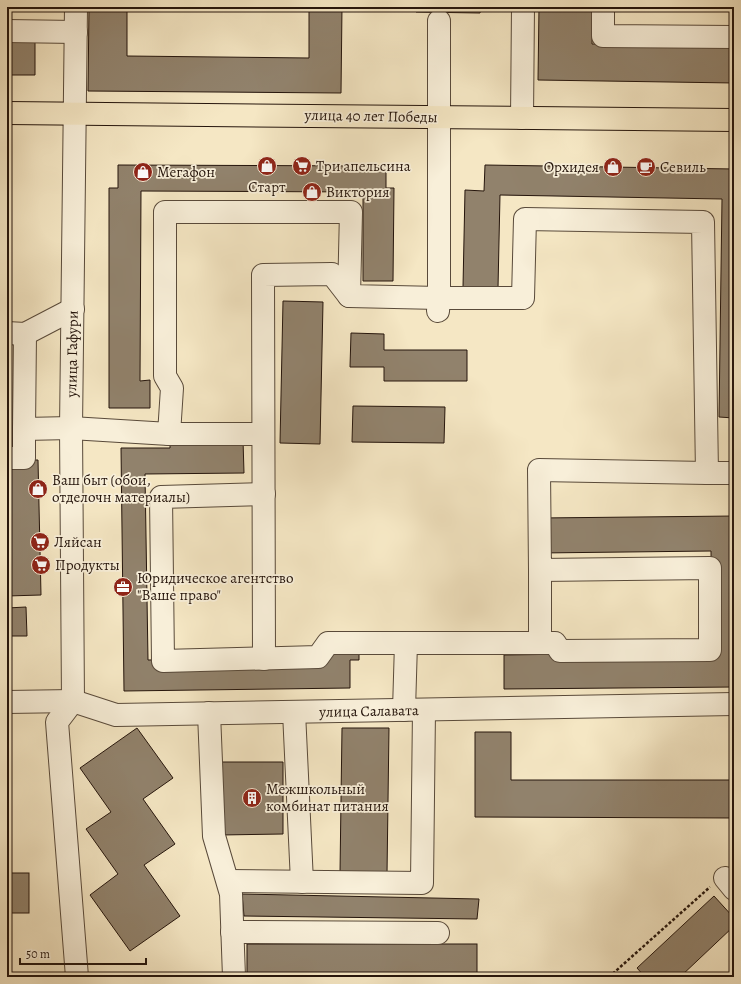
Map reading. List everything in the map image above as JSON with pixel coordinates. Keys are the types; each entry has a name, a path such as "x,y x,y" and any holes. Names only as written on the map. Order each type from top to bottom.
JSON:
{"main road":[{"name":"улица 40 лет Победы","path":"7,113 734,120"}],"street":[{"name":"улица Гафури","path":"73,701 72,428 76,7"},
{"path":"522,118 524,7"},
{"path":"603,7 603,36 734,37"},
{"path":"438,304 439,22"},
{"path":"7,31 76,32"},
{"path":"169,434 172,388 165,376 165,212 351,212 349,296"},
{"path":"264,659 263,275 332,274 349,296 438,304 524,298 525,219 703,222 707,473"},
{"path":"7,458 24,458 24,429 16,334 73,309"},
{"path":"24,429 72,428 169,434 263,434"},
{"path":"540,643 539,470 734,473"},
{"path":"264,494 161,497 163,661 318,657 328,644 555,643 560,651 710,650 710,568 540,570"},
{"path":"228,882 422,883 414,710 406,643"},
{"path":"73,701 57,722 77,977"},
{"name":"улица Салавата","path":"7,702 73,701 116,715 734,704"},
{"path":"294,712 302,882"},
{"path":"209,713 214,836 231,894 234,977"},
{"path":"232,932 438,933"}],"path":[{"path":"609,977 714,883 729,883"}],"building":[{"path":"89,7 127,7 127,56 309,58 309,7 342,7 341,93 88,91"},
{"path":"416,7 481,7 480,13 416,12"},
{"path":"539,7 593,7 592,44 734,46 734,83 538,80"},
{"path":"7,37 35,38 35,75 7,75"},
{"path":"118,165 386,166 386,188 394,188 393,281 363,281 363,192 141,191 140,381 150,380 150,408 109,408 109,188 118,188"},
{"path":"485,165 734,169 734,418 719,417 722,199 500,195 498,288 463,287 465,190 484,191"},
{"path":"283,301 323,302 320,444 280,443"},
{"path":"351,333 384,334 384,350 467,350 467,381 384,381 384,367 350,367"},
{"path":"353,406 445,407 444,443 352,442"},
{"path":"243,440 244,473 145,474 148,660 327,657 327,646 359,646 359,660 350,660 350,688 124,691 121,448 170,448 170,441"},
{"path":"7,460 38,460 41,595 7,596"},
{"path":"734,516 734,687 504,689 504,655 712,652 711,551 540,553 540,518"},
{"path":"26,607 27,636 7,636 7,608"},
{"path":"137,728 173,778 143,799 175,844 144,865 180,916 130,951 90,895 118,874 86,829 111,812 80,768"},
{"path":"342,728 389,728 387,874 340,873"},
{"path":"475,732 511,732 511,780 734,780 734,818 475,817"},
{"name":"Межшкольный комбинат питания","path":"220,762 283,762 283,834 221,835"},
{"path":"7,873 29,873 29,913 7,913"},
{"path":"242,894 479,899 477,919 244,916"},
{"path":"714,896 734,918 734,926 680,977 645,977 637,968"},
{"path":"247,944 477,944 477,977 247,977"}],"place":[{"name":"Старт","path":"267,166"},
{"name":"Три апельсина","path":"302,166"},
{"name":"Орхидея","path":"613,167"},
{"name":"Севиль","path":"646,167"},
{"name":"Мегафон","path":"143,172"},
{"name":"Виктория","path":"312,192"},
{"name":"Ваш быт (обои, отделочн материалы)","path":"38,489"},
{"name":"Ляйсан","path":"40,542"},
{"name":"Продукты","path":"41,565"},
{"name":"Юридическое агентство \"Ваше право\"","path":"123,587"},
{"name":"Межшкольный комбинат питания","path":"252,798"}]}
